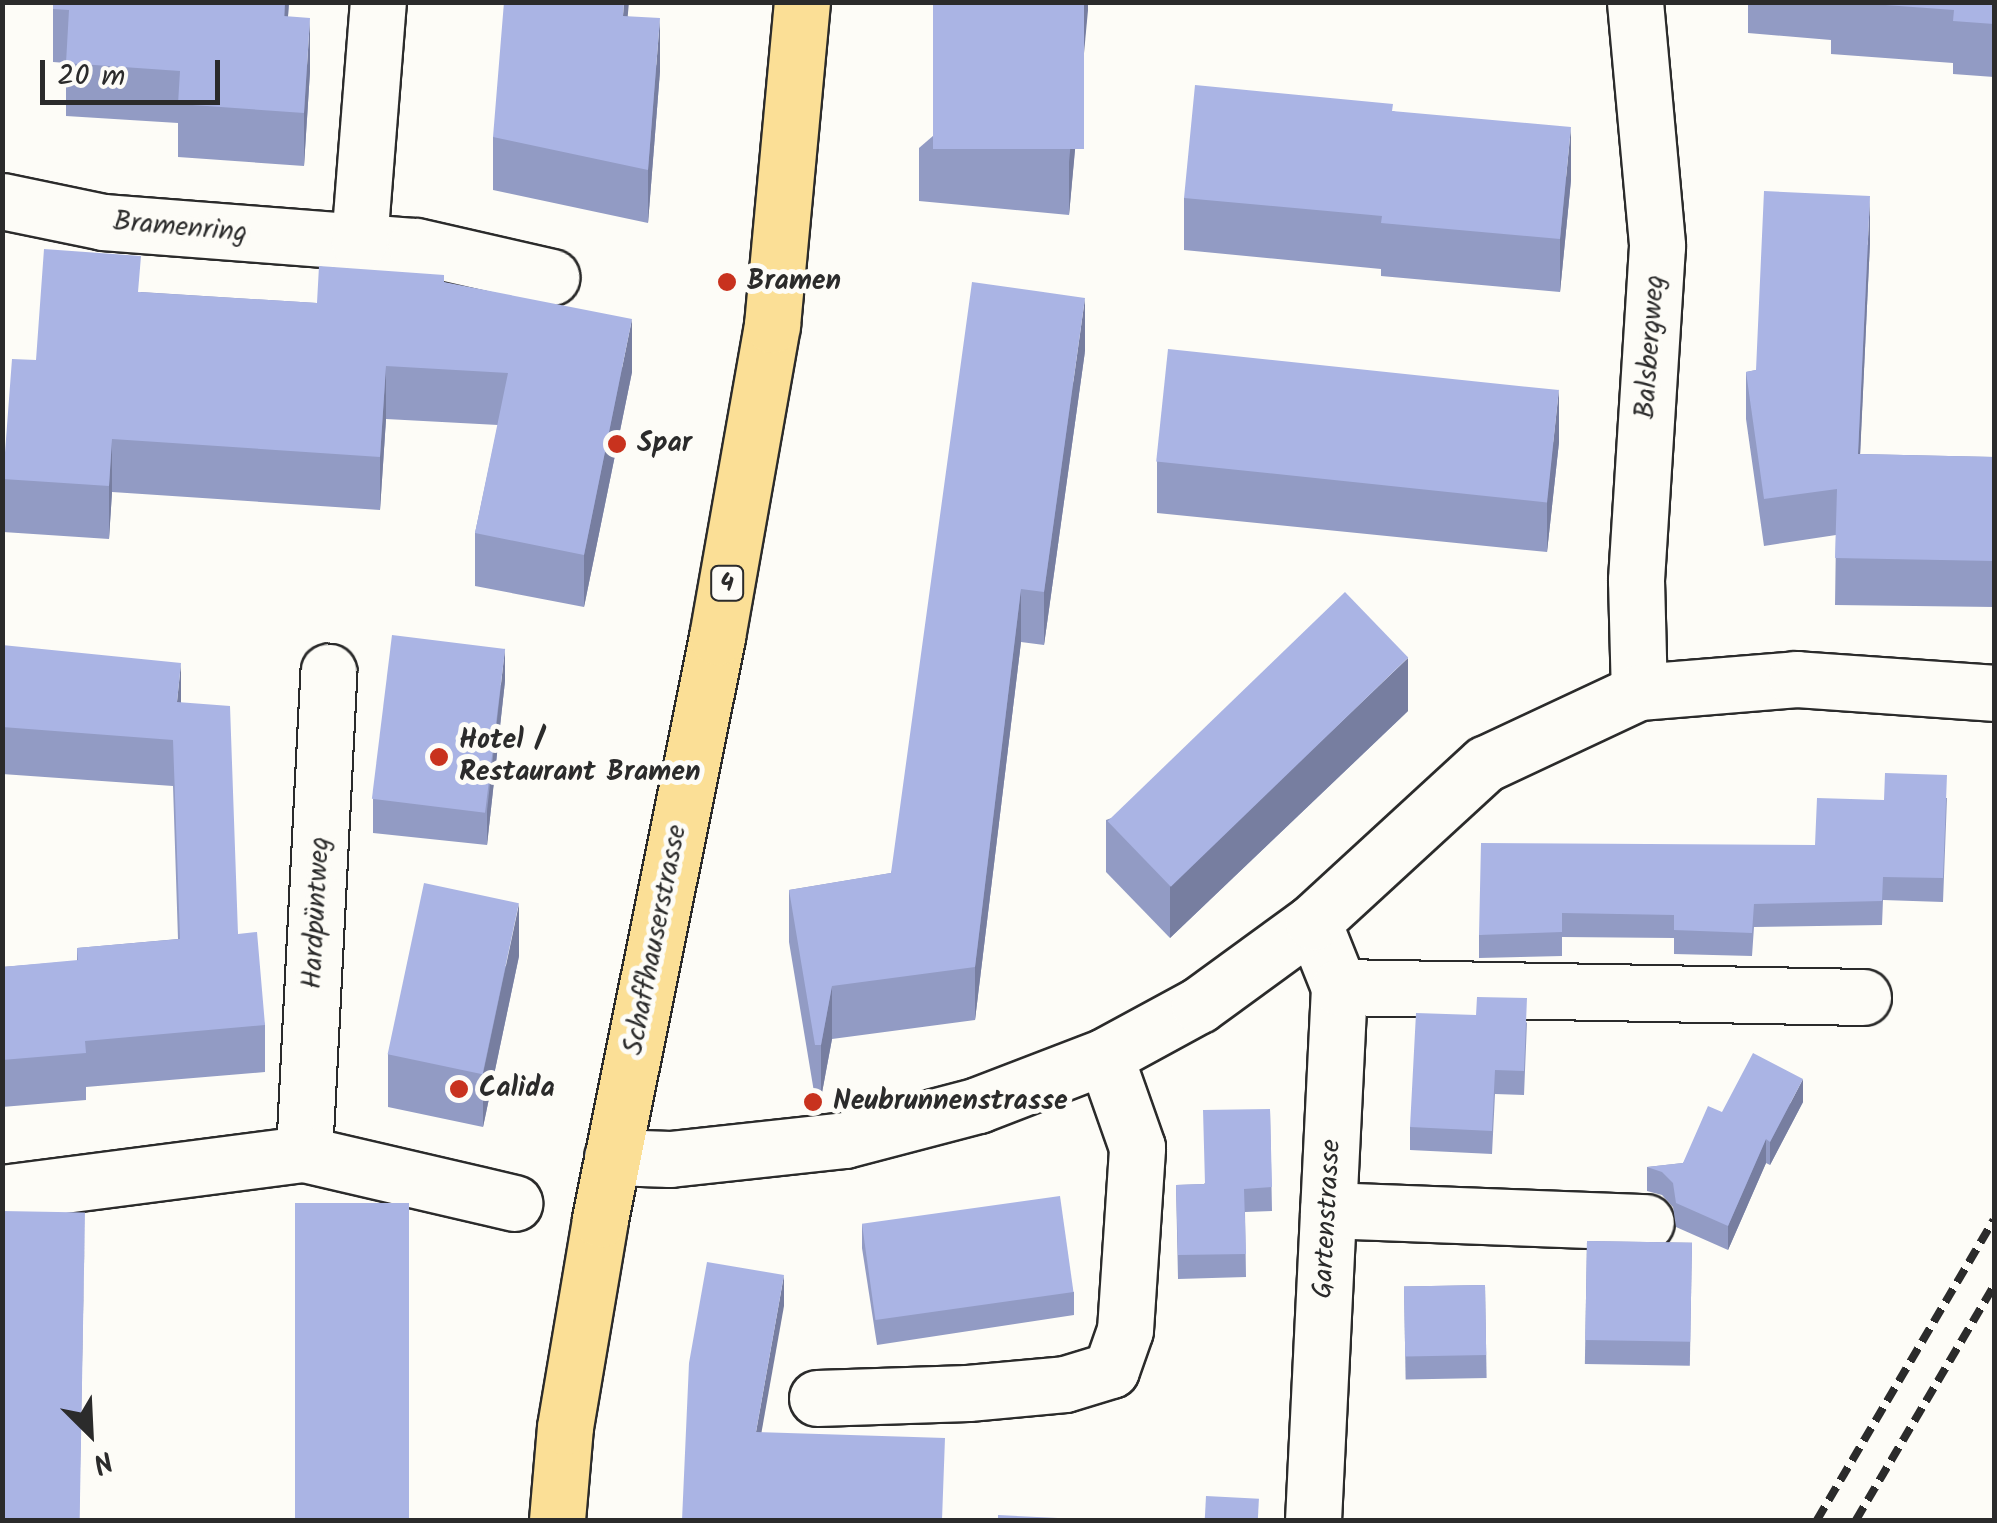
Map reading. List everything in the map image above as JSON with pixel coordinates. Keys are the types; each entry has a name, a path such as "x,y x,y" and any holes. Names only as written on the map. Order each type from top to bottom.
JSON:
{"main road":[{"name":"Schaffhauserstrasse","path":"557,1520 565,1427 612,1157 718,637 772,326 802,2"}],"street":[{"path":"360,242 378,2"},
{"name":"Balsbergweg","path":"1635,2 1657,246 1636,580 1638,692"},
{"name":"Bramenring","path":"3,202 103,222 416,246 551,277"},
{"name":"Hardpüntweg","path":"304,1154 328,672"},
{"path":"612,1157 670,1159 846,1140 978,1104 1105,1056 1200,1005 1313,922 1485,764 1638,692 1796,679 1994,693"},
{"name":"Gartenstrasse","path":"1313,922 1338,987 1314,1520"},
{"path":"1338,987 1863,996"},
{"path":"818,1398 1026,1388 1065,1384 1111,1370 1125,1330 1137,1147 1105,1056"},
{"path":"2,1193 304,1154 514,1203"},
{"path":"1328,1210 1646,1222"}],"building":[{"path":"53,2 285,2 284,16 310,18 304,113 178,104 180,71 66,63 69,10 53,9"},
{"path":"504,2 624,2 623,16 660,18 648,170 493,137"},
{"path":"933,2 1084,2 1084,149 933,149"},
{"path":"1844,2 1994,2 1994,24 1953,21 1954,10"},
{"path":"1195,85 1393,104 1392,111 1571,127 1560,239 1381,223 1382,216 1184,198"},
{"path":"1764,191 1870,196 1858,454 1994,457 1994,561 1835,558 1837,489 1764,499 1746,372 1756,370"},
{"path":"44,249 141,256 138,292 317,303 319,266 444,275 444,282 632,319 584,555 475,533 508,373 386,366 380,457 112,439 109,486 3,479 12,359 36,360"},
{"path":"972,282 1085,298 1044,592 1021,589 975,967 832,986 821,1045 815,1045 789,890 891,873"},
{"path":"1168,349 1559,390 1547,502 1156,461"},
{"path":"1345,592 1408,657 1171,887 1108,821"},
{"name":"Hotel / Restaurant Bramen","path":"392,635 505,649 485,813 372,799"},
{"path":"2,645 181,663 177,702 230,706 238,934 257,932 265,1025 85,1041 86,1053 2,1060 2,967 78,960 77,948 180,939 173,740 2,727"},
{"path":"1885,773 1947,775 1943,878 1883,877 1882,901 1754,904 1752,933 1674,930 1674,915 1562,913 1562,932 1479,935 1481,843 1815,845 1817,798 1884,800"},
{"path":"424,883 519,903 482,1074 388,1054"},
{"path":"1477,997 1527,998 1524,1071 1495,1070 1492,1131 1410,1127 1416,1013 1476,1015"},
{"path":"1753,1053 1803,1079 1770,1142 1766,1139 1728,1226 1676,1203 1673,1183 1662,1172 1647,1167 1683,1163 1708,1106 1722,1112"},
{"path":"1270,1109 1272,1187 1244,1189 1246,1254 1178,1255 1176,1185 1205,1184 1203,1110"},
{"path":"1060,1196 1073,1292 875,1320 862,1224"},
{"path":"295,1203 409,1203 409,1520 295,1520"},
{"path":"2,1211 85,1212 80,1520 2,1520"},
{"path":"1587,1241 1692,1243 1690,1342 1585,1340"},
{"path":"707,1262 784,1275 756,1432 945,1438 942,1520 682,1520 689,1363"},
{"path":"1485,1285 1486,1355 1405,1356 1404,1286"},
{"path":"1206,1496 1259,1499 1258,1520 1205,1520"},
{"path":"998,1515 1100,1520 998,1520"}],"railway":[{"path":"1817,1520 1994,1220"},
{"path":"1856,1520 1994,1286"}],"place":[{"name":"Bramen","path":"727,282"},
{"name":"Spar","path":"617,444"},
{"name":"Hotel / Restaurant Bramen","path":"439,757"},
{"name":"Calida","path":"459,1089"},
{"name":"Neubrunnenstrasse","path":"813,1102"}]}
